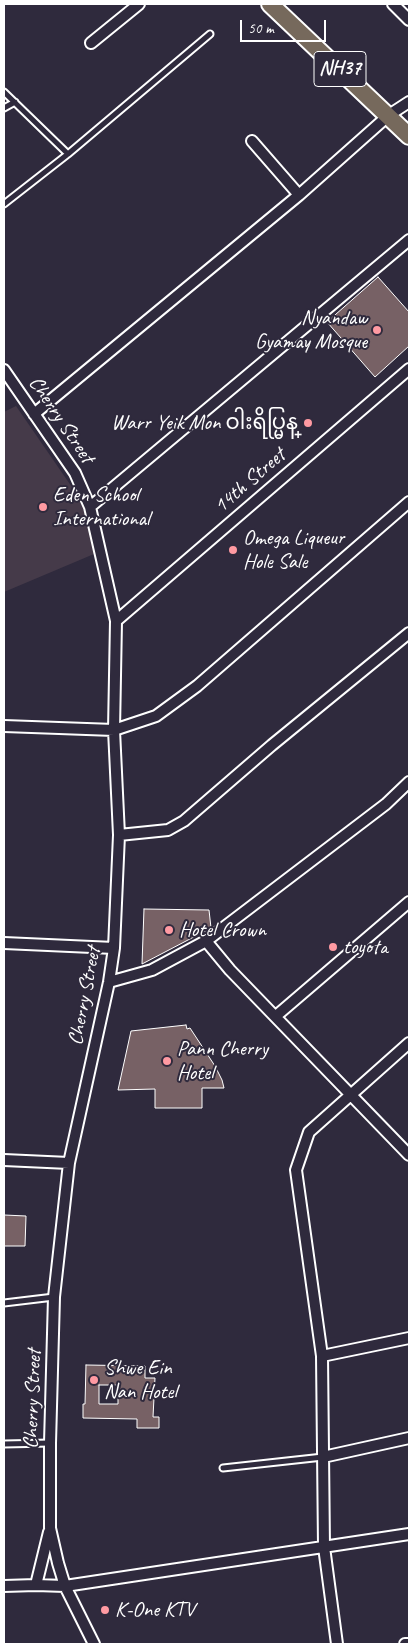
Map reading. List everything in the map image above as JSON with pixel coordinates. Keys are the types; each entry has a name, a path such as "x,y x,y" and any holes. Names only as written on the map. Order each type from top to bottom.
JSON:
{"highway":[{"name":"NH37","path":"270,4 409,136"}],"street":[{"path":"91,43 139,4"},
{"path":"393,4 409,20"},
{"path":"34,414 300,195 389,115 409,102"},
{"path":"252,141 300,195"},
{"path":"90,507 409,240"},
{"name":"14th Street","path":"116,621 409,369"},
{"name":"Cherry Street","path":"4,370 76,473 90,507 116,621 114,730 119,835 114,948 109,982 68,1163 54,1297 50,1443 50,1528 65,1586 94,1644"},
{"path":"4,726 114,730 156,716 197,686 409,502"},
{"path":"119,835 168,830 184,821 272,745 409,633"},
{"path":"109,982 152,970 206,942 386,804 409,782"},
{"path":"276,1016 409,902"},
{"path":"206,942 230,970 409,1155"},
{"path":"4,943 114,948"},
{"path":"337,1644 324,1547 322,1356 296,1170 309,1132 409,1043"},
{"path":"4,1160 68,1163"},
{"path":"322,1356 409,1338"},
{"path":"323,1457 409,1438"},
{"path":"36,1585 50,1528"},
{"path":"4,1586 65,1586 409,1534"}],"lane":[{"path":"4,204 68,154 210,34"},
{"path":"4,92 68,154"},
{"path":"4,108 15,102"},
{"path":"4,1303 54,1297"},
{"path":"4,1444 50,1443"},
{"path":"223,1468 323,1457"}],"shaded area":[{"name":"Eden School International","path":"16,406 76,493 88,520 94,554 4,592 4,412"}],"building":[{"path":"378,277 409,312 409,346 375,377 327,322"},
{"path":"144,909 209,910 211,928 142,964"},
{"name":"Pann Cherry Hotel","path":"186,1025 187,1029 190,1028 215,1066 224,1088 202,1088 202,1108 155,1108 155,1089 118,1090 131,1031"},
{"path":"4,1215 26,1216 25,1246 4,1246"},
{"path":"86,1365 145,1366 145,1378 155,1378 153,1417 159,1417 159,1428 137,1428 137,1419 83,1418 83,1404 85,1404","holes":["99,1385 118,1385 118,1404 99,1404"]}],"place":[{"name":"Nyandaw Gyamay Mosque","path":"377,330"},
{"name":"Warr Yeik Mon ဝါးရိပ္မြန္","path":"308,423"},
{"name":"Eden School International","path":"43,507"},
{"name":"Omega Liqueur Hole Sale","path":"233,550"},
{"name":"Hotel Crown","path":"169,930"},
{"name":"toyota","path":"333,947"},
{"name":"Pann Cherry Hotel","path":"167,1061"},
{"name":"Shwe Ein Nan Hotel","path":"94,1380"},
{"name":"K-One KTV","path":"105,1610"}]}
